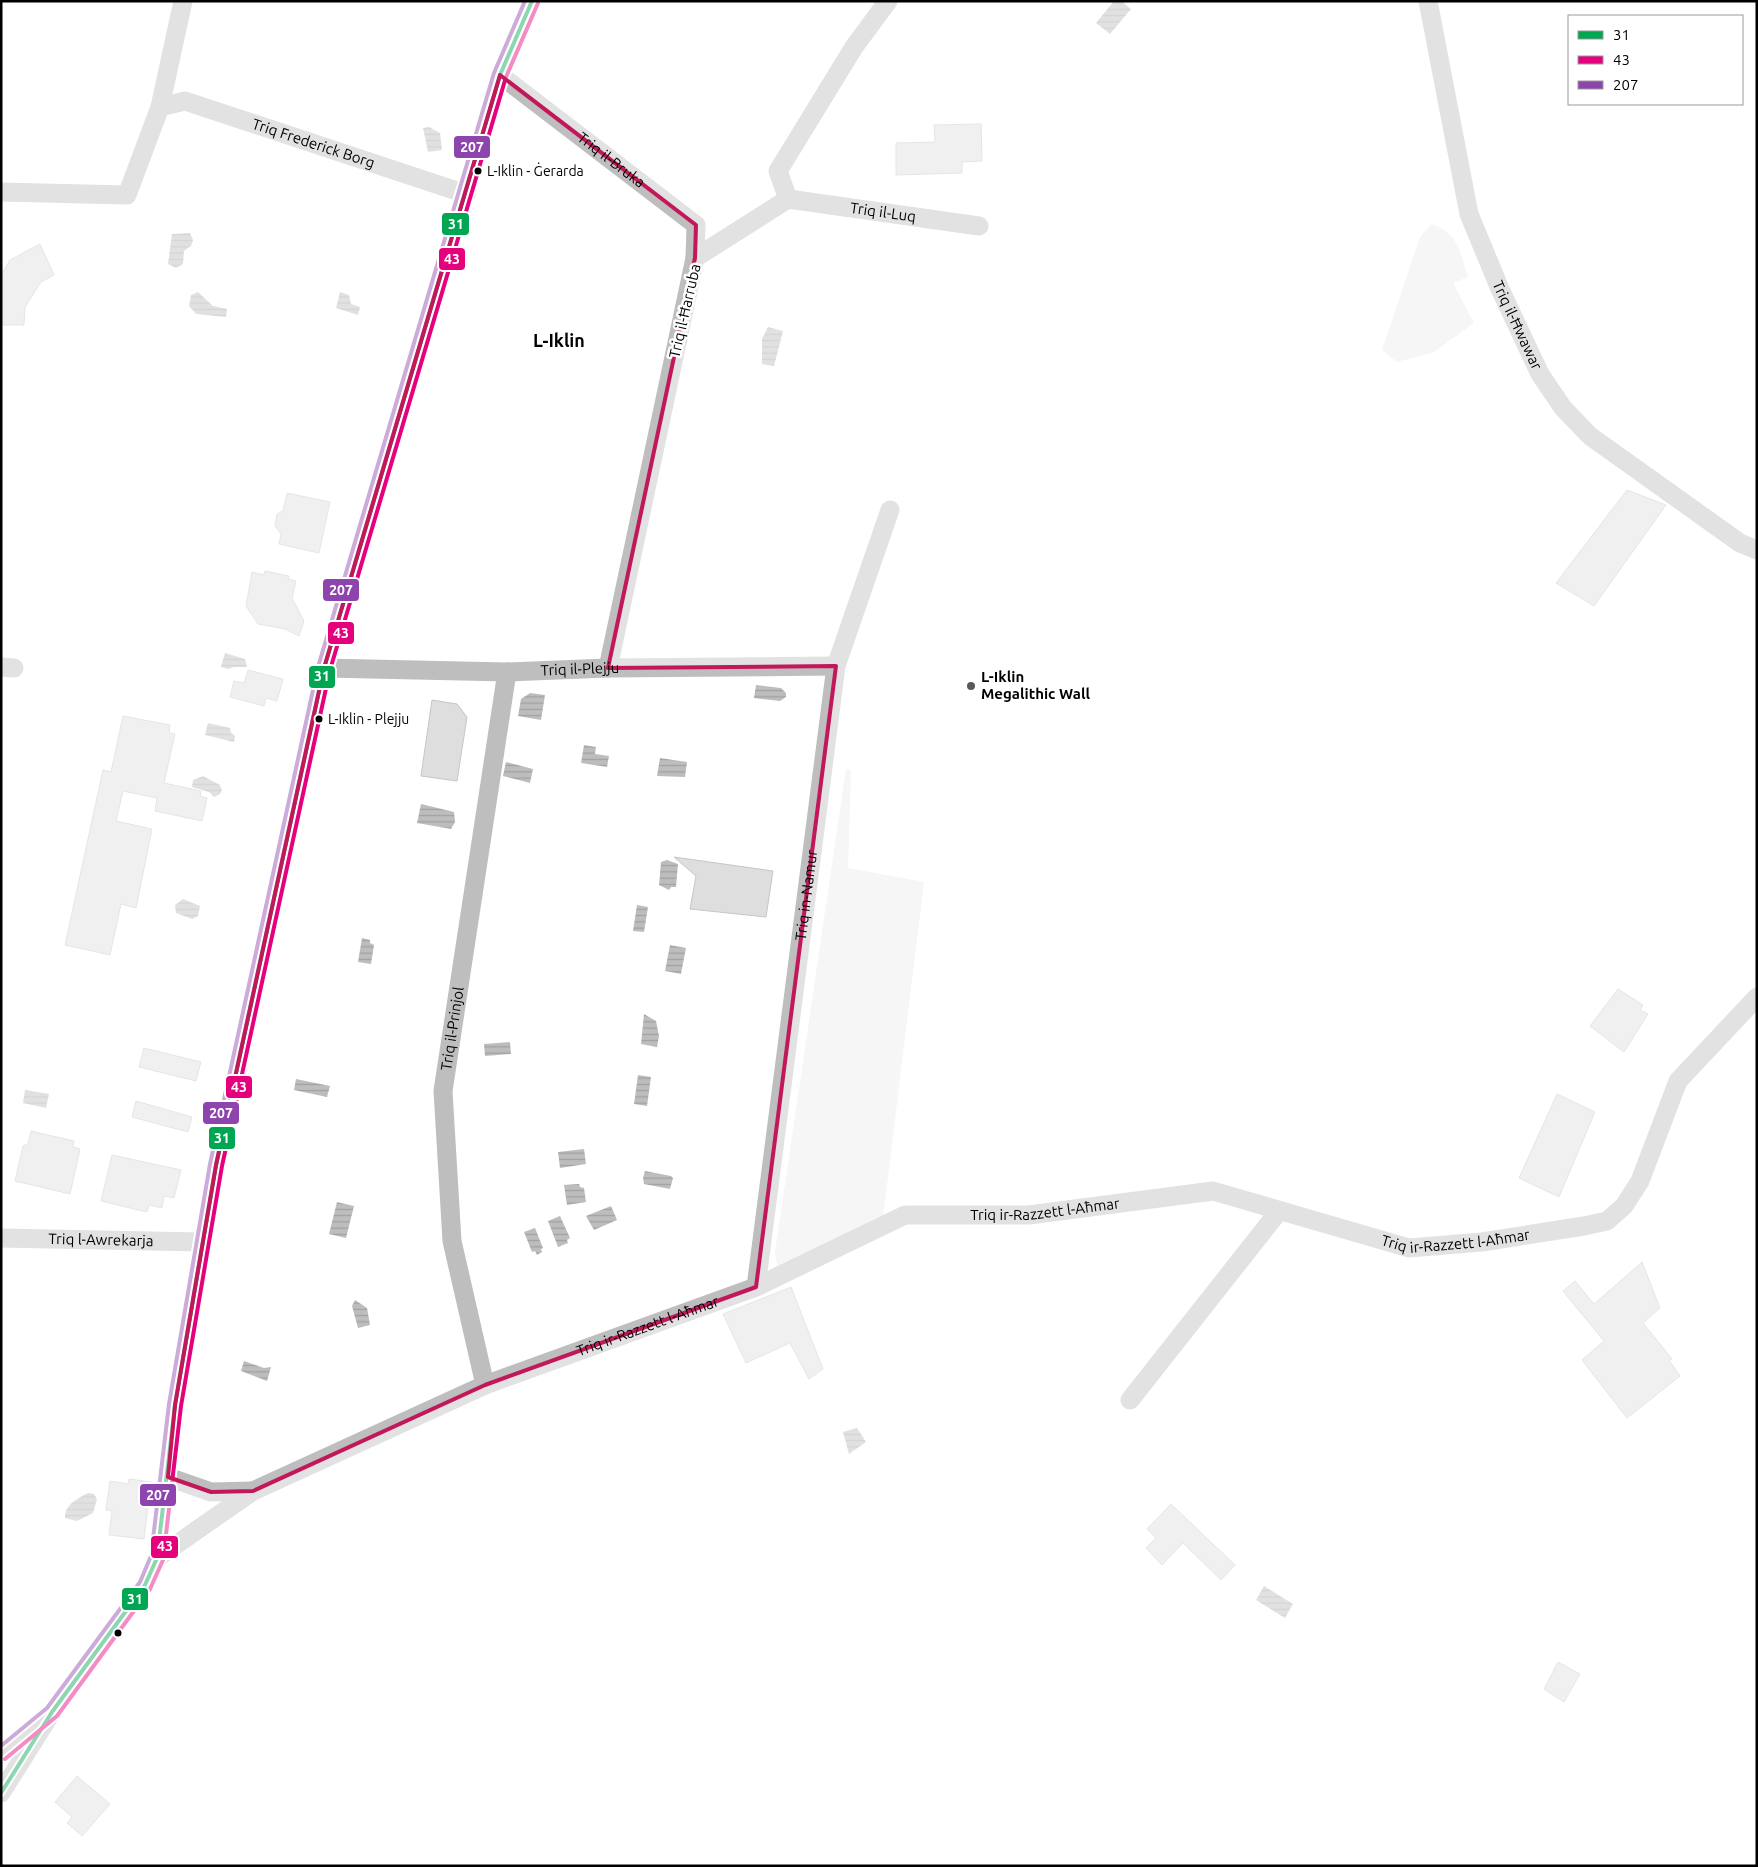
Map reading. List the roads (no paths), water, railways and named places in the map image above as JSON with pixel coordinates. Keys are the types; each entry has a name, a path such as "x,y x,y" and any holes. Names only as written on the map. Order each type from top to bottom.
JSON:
{"street":[{"path":"1,192 126,195 160,108 183,1"},
{"path":"1,1793 52,1712 145,1585 157,1558 175,1406 216,1165 324,668 500,76 532,1"},
{"path":"788,199 778,171 854,47 888,1"},
{"name":"Triq il-Ħwawar","path":"1428,1 1469,214 1500,290 1540,374 1563,408 1590,436 1740,543 1757,550"},
{"name":"Triq il-Bruka","path":"500,76 696,225 696,258"},
{"name":"Triq Frederick Borg","path":"160,108 185,101 466,194"},
{"name":"Triq il-Luq","path":"788,199 979,226"},
{"name":"Triq il-Ħarruba","path":"608,668 696,258 788,199"},
{"name":"Triq in-Namur","path":"756,1287 836,666 890,510"},
{"name":"Triq il-Plejju","path":"324,668 507,672 608,668 836,666"},
{"name":"Triq il-Prinjol","path":"485,1385 452,1241 443,1091 507,672"},
{"name":"Triq ir-Razzett l-Aħmar","path":"157,1558 253,1491 485,1385 756,1287 906,1216 1029,1215 1214,1191 1409,1248 1482,1242 1607,1221 1624,1206 1640,1181 1678,1081 1757,996"},
{"path":"1130,1400 1279,1211"},
{"name":"Triq l-Awrekarja","path":"1,1238 202,1242"},
{"name":"Triq ir-Razzett l-Aħmar","path":"168,1477 211,1492 253,1491"},
{"path":"1,1754 52,1712"}],"place":[{"name":"L-Iklin - Ġerarda","path":"478,171"},
{"name":"L-Iklin Megalithic Wall","path":"971,686"},
{"name":"L-Iklin - Plejju","path":"319,719"}],"district":[{"name":"L-Iklin","path":"559,341"}]}
